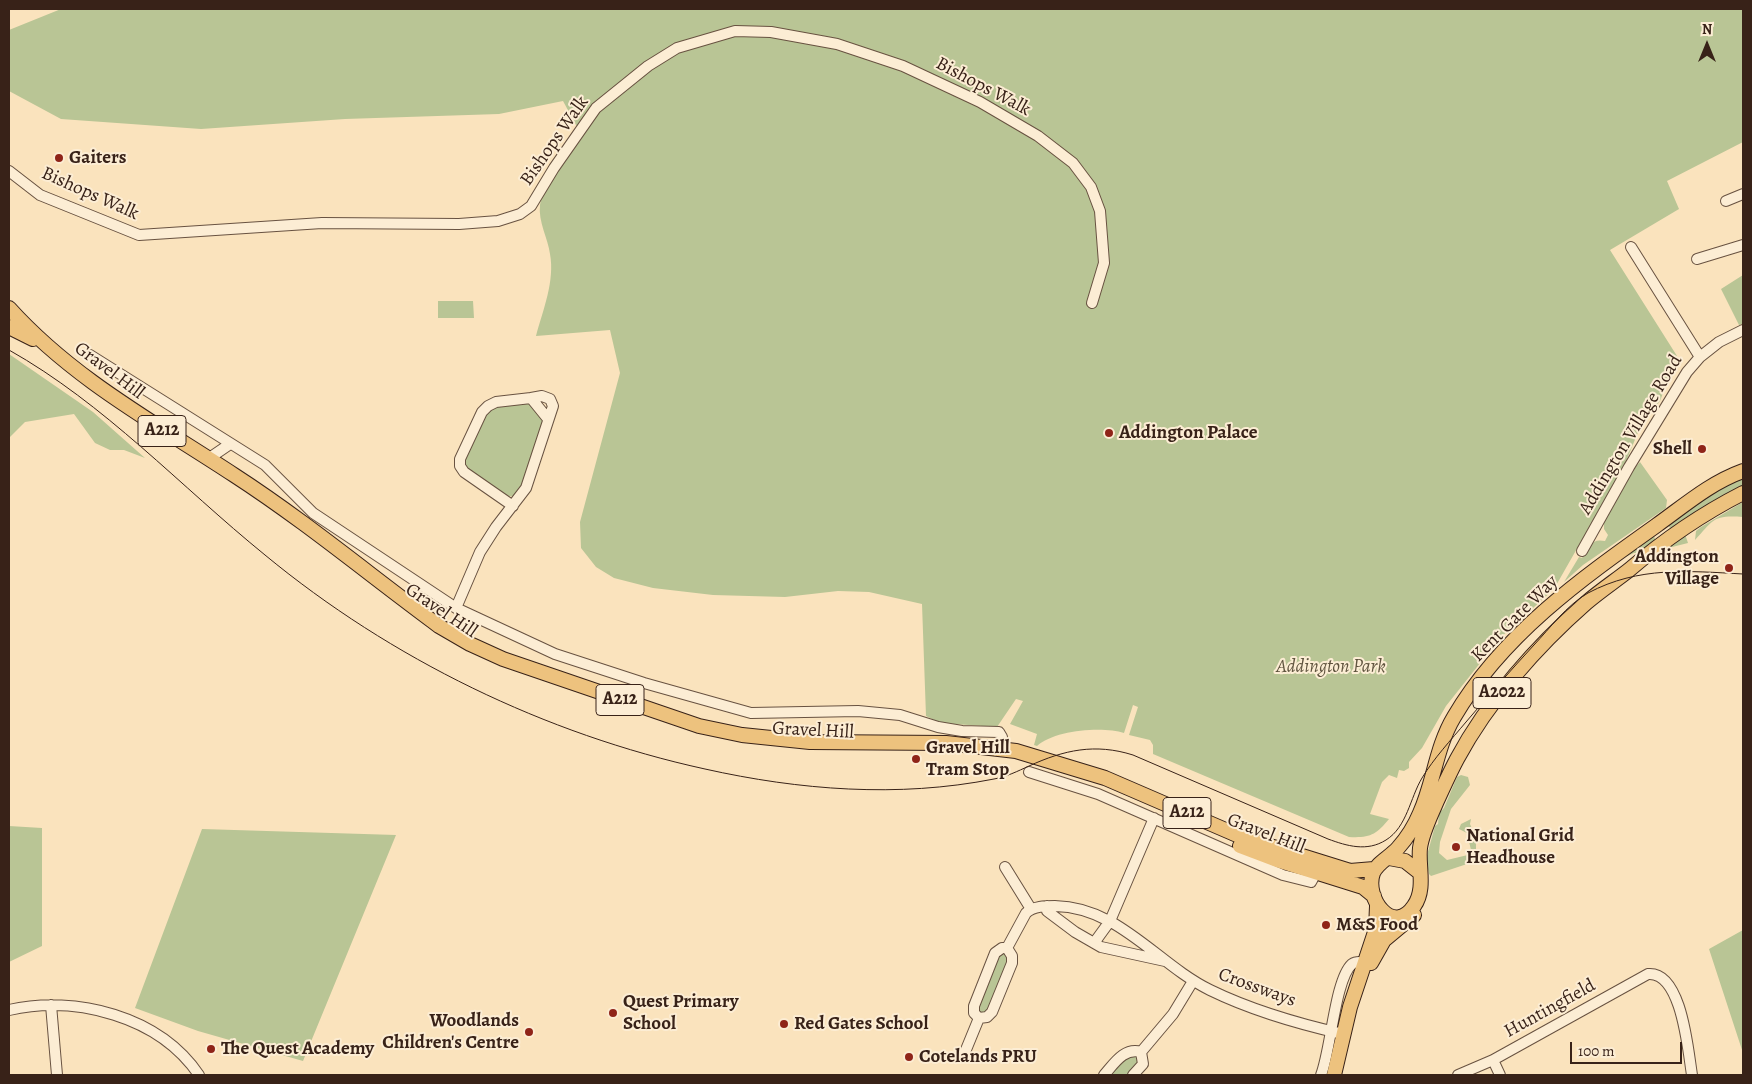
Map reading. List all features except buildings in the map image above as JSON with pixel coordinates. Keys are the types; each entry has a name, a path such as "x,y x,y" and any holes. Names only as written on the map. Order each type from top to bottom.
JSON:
{"main road":[{"name":"Gravel Hill","path":"9,308 41,343"},
{"name":"Gravel Hill","path":"9,327 41,343 136,414 208,458 288,513 439,626 470,644 503,658 657,713 721,731 779,740 844,744 1001,742 1105,778 1244,838 1350,871 1374,869"},
{"name":"Kent Gate Way","path":"1389,858 1401,845 1418,816 1442,741 1458,710 1509,646 1550,605 1586,576 1703,491 1743,471"},
{"name":"Kent Gate Way","path":"1419,872 1420,845 1431,814 1457,759 1492,707 1529,661 1567,621 1646,555 1693,522 1743,493"},
{"name":"Gravel Hill","path":"288,513 324,549 409,614 460,648 495,665 657,722 705,736 758,746 824,752 963,752 1023,762 1060,776 1103,786 1240,846 1316,875 1363,887 1375,901"},
{"path":"1586,576 1603,572 1632,556 1646,555"},
{"path":"1334,1075 1339,1037 1378,921 1372,878 1374,869 1389,858 1405,861 1419,872 1421,888 1414,915 1384,940 1368,969 1362,969"},
{"path":"1375,901 1386,915 1400,916 1410,911 1418,899"},
{"path":"1339,1037 1344,1075"}],"street":[{"name":"Bishops Walk","path":"9,171 40,195 139,235 322,223 459,224 498,221 520,214 531,206 554,168 596,108 648,66 677,48 735,31 772,32 838,44 903,66 980,102 1038,136 1073,162 1091,187 1100,211 1104,263 1092,303"},
{"path":"1726,201 1743,196"},
{"path":"1697,260 1743,245"},
{"path":"1631,247 1700,357"},
{"name":"Addington Village Road","path":"1582,551 1598,533 1666,404 1687,372 1700,357 1719,342 1743,330"},
{"name":"Gravel Hill","path":"90,355 265,466 313,513 456,608 555,654 644,683 751,713 858,711 900,715 938,727 962,731 993,731 1001,734 1001,742"},
{"path":"456,608 480,552 496,527 513,506 526,488 553,406 550,399 542,396 496,402 488,406 482,412 460,460 464,472 513,506"},
{"path":"531,398 548,419"},
{"path":"208,458 230,444"},
{"name":"Gravel Hill","path":"1029,772 1060,776 1283,874 1307,882 1311,882 1316,875"},
{"path":"1094,943 1110,921 1154,818"},
{"path":"1005,867 1031,909 1026,913 1007,948"},
{"name":"Crossways","path":"1047,906 1047,911 1094,943 1126,953 1166,961"},
{"name":"Crossways","path":"1031,909 1047,906 1066,907 1110,921 1146,944 1193,981 1230,999 1339,1037"},
{"path":"978,1018 974,1013 974,1006 995,953 1002,948 1007,948"},
{"path":"978,1018 987,1017 992,1012 1012,963 1012,956 1007,948"},
{"name":"Huntingfield","path":"1458,1075 1493,1060 1648,974 1658,974 1666,980 1681,1012 1692,1075"},
{"path":"1104,1075 1128,1052 1141,1052 1174,1014 1193,981"},
{"path":"51,1005 57,1075"},
{"path":"9,1010 51,1005 91,1009 125,1019 151,1030 184,1056 199,1075"},
{"path":"963,1057 978,1018"},
{"path":"1321,1075 1339,1037"},
{"path":"1133,1075 1143,1064 1141,1052"},
{"path":"1493,1060 1500,1075"}],"green space":[{"name":"Addington Park","path":"61,9 1743,9 1743,142 1667,181 1679,209 1610,250 1677,356 1660,401 1639,430 1624,466 1554,589 1500,638 1446,706 1422,748 1409,762 1409,768 1404,771 1399,770 1397,778 1389,775 1382,782 1370,814 1389,819 1380,829 1372,834 1362,837 1349,837 1153,754 1153,745 1150,740 1129,735 1138,707 1133,705 1124,733 1104,730 1079,731 1055,736 1037,746 1034,745 1037,734 1010,724 1023,701 1016,699 997,727 940,723 926,716 922,604 869,592 838,591 785,597 713,595 653,588 614,578 596,567 581,548 580,522 620,373 610,330 536,336 548,295 551,275 550,254 540,218 540,205 552,180 582,136 563,101 499,114 345,119 201,129 61,119 9,91 9,30"},
{"path":"1743,275 1743,324 1739,325 1721,289"},
{"path":"438,301 473,301 474,318 438,318"},
{"path":"9,354 93,412 145,458 124,450 110,450 95,443 74,414 25,422 9,438"},
{"path":"529,402 542,420 542,424 525,481 516,496 510,496 502,494 485,484 471,472 463,460 485,414 497,406"},
{"path":"1640,462 1667,500 1666,508 1583,565 1564,582 1579,557 1582,558 1593,542 1605,541 1608,535 1604,529 1604,522 1632,471"},
{"path":"1743,476 1743,486 1660,537 1670,528 1667,523 1710,492"},
{"path":"1743,502 1743,517 1725,517 1714,520 1695,540 1696,531 1701,527"},
{"path":"1662,529 1654,536 1656,542 1641,553 1634,553 1623,558 1621,556"},
{"path":"1685,534 1688,543 1668,548"},
{"path":"1461,775 1468,777 1470,785 1451,809 1440,842 1439,853 1447,860 1476,853 1476,861 1431,876 1426,859 1435,826 1438,824 1439,813 1444,808 1457,777"},
{"path":"1471,819 1470,824 1476,838 1476,853 1475,849 1471,850 1467,833 1459,829 1461,824"},
{"path":"9,826 42,828 42,946 9,962"},
{"path":"202,829 396,835 303,1061 198,1031 135,1008"},
{"path":"1743,930 1743,1053 1709,949"},
{"path":"1003,952 1011,956 987,1014 978,1013 978,1007 997,958"},
{"path":"1137,1055 1140,1059 1129,1075 1109,1075 1126,1058"}],"tram line":[{"path":"9,350 44,371 110,420 234,529 314,593 364,627 417,659 472,688 586,735 645,754 705,769 776,782 849,789 885,790 958,785 1003,777 1042,760 1067,752 1106,749 1133,755 1328,839 1350,846 1372,846 1386,840 1399,828 1422,778 1437,756 1553,624 1580,598 1607,584 1645,574 1664,572 1743,574"}],"place":[{"name":"Gaiters","path":"59,158"},
{"name":"Addington Palace","path":"1109,433"},
{"name":"Shell","path":"1702,449"},
{"name":"Addington Village","path":"1729,568"},
{"name":"Gravel Hill Tram Stop","path":"916,759"},
{"name":"National Grid Headhouse","path":"1456,847"},
{"name":"M&S Food","path":"1326,925"},
{"name":"Quest Primary School","path":"613,1013"},
{"name":"Red Gates School","path":"784,1024"},
{"name":"Woodlands Children's Centre","path":"529,1032"},
{"name":"The Quest Academy","path":"211,1049"},
{"name":"Cotelands PRU","path":"909,1057"}]}
